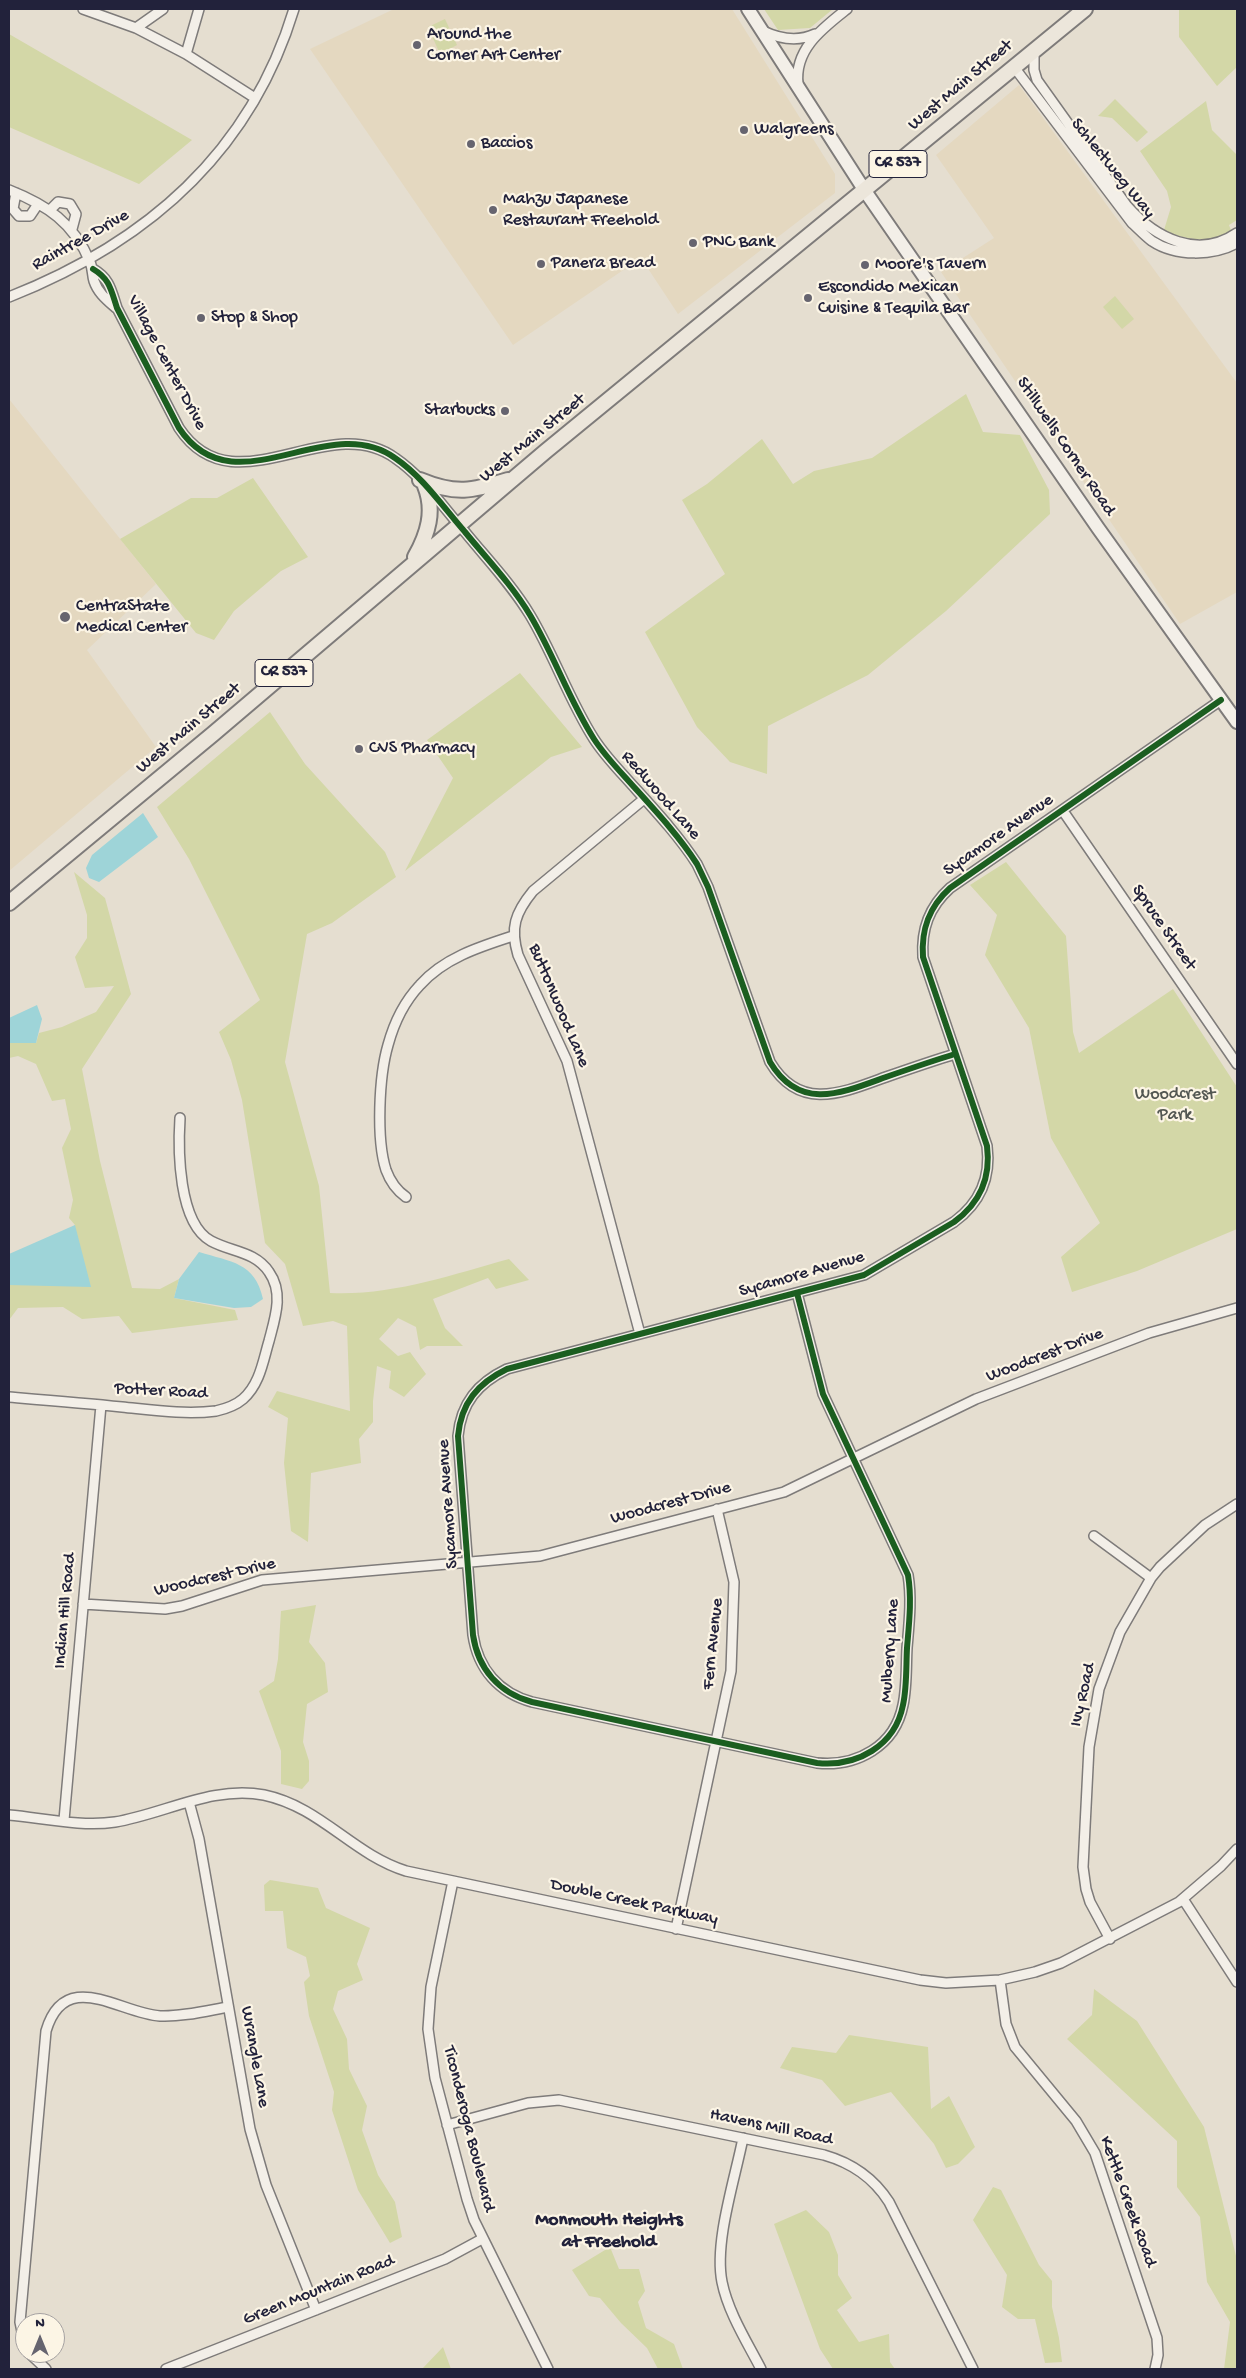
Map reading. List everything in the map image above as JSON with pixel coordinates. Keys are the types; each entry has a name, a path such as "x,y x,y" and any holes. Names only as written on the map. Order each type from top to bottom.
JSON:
{"main road":[{"name":"West Main Street","path":"9,903 213,734 458,524 1085,9"},
{"path":"422,483 463,491 474,490 516,477"},
{"path":"411,565 423,543 428,527 430,504 422,483"}],"street":[{"path":"84,9 136,28 186,54 255,98"},
{"path":"136,28 163,9"},
{"path":"186,54 199,9"},
{"name":"Raintree Drive","path":"9,297 89,260 135,231 189,185 214,158 241,122 280,50 294,9"},
{"name":"Stillwells Corner Road","path":"748,9 865,191 1098,528 1237,722"},
{"path":"763,31 776,37 806,38 818,32 847,9"},
{"path":"798,89 796,72 805,50 818,32"},
{"name":"Schlectweg Way","path":"1034,50 1034,70 1037,80 1127,206 1141,222 1174,241 1192,246 1217,243 1237,233"},
{"name":"Schlectweg Way","path":"1014,67 1132,223 1154,242 1189,254 1225,249 1237,242"},
{"path":"9,181 13,209 20,216 30,216 38,204"},
{"path":"11,190 50,210 72,229 76,214 70,204 58,202 50,210"},
{"name":"Village Center Drive","path":"72,229 89,260 93,269 94,281 102,296 116,308 179,428 189,441 210,456 242,463 315,448 359,443 380,449 394,456 422,483 458,524"},
{"name":"Redwood Lane","path":"458,524 529,614 595,741 691,855 703,874 770,1062 788,1083 807,1093 834,1095 955,1054"},
{"name":"Sycamore Avenue","path":"495,1682 480,1662 475,1645 468,1562 458,1436 462,1414 472,1394 493,1376 507,1369 871,1272 954,1222 974,1204 986,1180 989,1160 987,1146 923,957 923,934 930,912 950,888 1221,700"},
{"name":"Buttonwood Lane","path":"640,1334 567,1061 518,955 513,936 517,917 524,901 533,891 644,799"},
{"name":"Spruce Street","path":"1063,811 1237,1064"},
{"path":"406,1197 393,1186 386,1172 381,1136 381,1091 384,1061 395,1024 414,991 442,966 470,951 513,936"},
{"name":"Potter Road","path":"9,1397 183,1412 216,1411 235,1404 242,1399 256,1381 276,1315 276,1288 270,1273 262,1264 244,1252 210,1240 200,1232 193,1222 179,1161 180,1118"},
{"name":"Mulberry Lane","path":"495,1682 510,1694 532,1702 817,1763 835,1764 857,1760 874,1751 887,1739 897,1722 904,1697 910,1596 908,1575 824,1394 796,1293"},
{"name":"Woodcrest Drive","path":"84,1604 165,1609 182,1606 262,1580 540,1556 784,1492 976,1399 1149,1333 1237,1308"},
{"name":"Indian Hill Road","path":"64,1820 101,1405"},
{"name":"Ivy Road","path":"1110,1939 1092,1906 1084,1881 1092,1729 1099,1689 1106,1664 1120,1632 1151,1578 1160,1567 1205,1525 1237,1504"},
{"name":"Fern Avenue","path":"676,1929 731,1671 735,1591 733,1573 717,1509"},
{"path":"1094,1536 1151,1578"},
{"name":"Double Creek Parkway","path":"9,1815 100,1823 113,1822 189,1802 235,1793 261,1795 282,1799 313,1813 361,1849 384,1863 406,1871 920,1980 946,1983 1000,1980 1035,1972 1061,1963 1110,1939 1183,1899 1237,1848"},
{"name":"Wrangle Lane","path":"189,1802 199,1839 250,2129 257,2157 316,2310"},
{"name":"Ticonderoga Boulevard","path":"453,1882 431,1987 428,2022 432,2061 467,2198 482,2239 548,2369"},
{"path":"1183,1899 1237,1982"},
{"name":"Kettle Creek Road","path":"1000,1980 1006,2024 1015,2047 1076,2121 1087,2137 1101,2166 1157,2338 1158,2355 1155,2369"},
{"path":"21,2313 46,2031 51,2017 64,2003 82,1996 99,1998 138,2012 160,2016 228,2007"},
{"name":"Havens Mill Road","path":"447,2124 528,2103 559,2100 836,2158 856,2168 873,2181 889,2202 973,2369"},
{"path":"743,2138 722,2240 720,2270 730,2307 761,2369"},
{"name":"Green Mountain Road","path":"166,2369 445,2259 482,2239"}],"shaded area":[{"path":"394,9 732,9 835,174 835,193 678,314 641,258 513,345 310,49"},
{"path":"1019,85 1237,383 1237,592 1180,624 941,272 994,238 936,155"},
{"name":"CentraState Medical Center","path":"9,399 156,584 87,650 156,747 9,871"}],"green space":[{"path":"764,9 833,9 810,28 778,30"},
{"path":"1179,9 1237,9 1237,67 1217,86 1179,37"},
{"path":"445,19 457,45 440,54 428,27"},
{"path":"9,34 192,140 139,184 9,127"},
{"path":"1115,99 1148,132 1137,142 1112,118 1098,116"},
{"path":"1206,101 1212,130 1237,155 1237,220 1229,225 1232,233 1223,236 1206,239 1181,237 1164,230 1171,207 1167,191 1140,151"},
{"path":"1115,296 1134,319 1122,329 1103,307"},
{"path":"966,394 983,432 1020,435 1049,490 1050,514 946,611 868,675 768,726 767,774 730,762 697,727 645,632 725,574 682,500 707,484 762,439 793,484 814,471 872,458"},
{"path":"253,478 308,557 281,571 234,611 214,640 196,633 120,539 191,498 217,498"},
{"path":"520,673 582,747 551,757 405,871 453,778 427,740"},
{"path":"270,712 305,764 385,852 396,877 332,923 307,934 285,1062 319,1186 330,1293 353,1293 398,1288 443,1278 509,1259 529,1280 496,1289 488,1278 433,1299 445,1328 463,1346 427,1346 420,1350 416,1327 398,1318 379,1339 398,1356 410,1352 426,1374 404,1397 389,1388 391,1371 377,1366 373,1422 359,1439 361,1463 311,1473 308,1542 291,1531 284,1463 288,1418 268,1407 277,1391 350,1411 347,1326 333,1321 303,1326 285,1264 265,1243 242,1100 231,1060 219,1032 260,1000 189,859 157,807"},
{"name":"Woodcrest Park","path":"1006,862 1066,936 1073,1032 1079,1053 1173,989 1237,1087 1237,1229 1137,1271 1072,1292 1061,1257 1100,1223 1051,1138 1029,1028 985,955 997,915 970,885"},
{"path":"74,872 105,898 131,994 82,1069 100,1161 132,1288 160,1289 179,1279 174,1298 235,1310 238,1320 132,1333 119,1316 82,1319 63,1307 18,1308 9,1320 9,1279 75,1225 69,1218 73,1200 62,1148 71,1129 65,1099 52,1101 36,1064 18,1056 9,1058 9,1043 36,1043 39,1033 62,1027 96,1012 114,986 85,988 75,957 87,938 87,915"},
{"path":"316,1605 309,1642 325,1663 328,1692 307,1704 303,1742 309,1761 309,1781 302,1789 281,1784 281,1751 259,1691 274,1681 278,1659 281,1611"},
{"path":"270,1880 318,1888 326,1908 370,1928 357,1964 363,1980 338,1991 333,2009 347,2039 349,2069 367,2106 362,2130 378,2175 395,2202 402,2237 390,2243 358,2190 332,2110 334,2092 309,2016 304,1982 310,1976 306,1957 287,1948 283,1911 265,1911 264,1885"},
{"path":"1094,1989 1137,2021 1204,2127 1237,2260 1237,2369 1224,2369 1230,2322 1207,2282 1200,2217 1177,2187 1177,2141 1067,2039 1092,2015"},
{"path":"849,2035 928,2047 931,2109 949,2096 975,2147 958,2164 946,2168 934,2144 891,2092 845,2106 822,2080 780,2068 792,2047 836,2053"},
{"path":"993,2187 1001,2190 1039,2265 1052,2281 1052,2307 1062,2362 1045,2363 1035,2319 1018,2319 1002,2307 1007,2275 973,2220"},
{"path":"806,2210 829,2232 838,2255 838,2275 852,2298 837,2310 859,2342 889,2334 890,2362 895,2369 833,2369 820,2349 774,2224"},
{"path":"610,2247 619,2269 639,2269 645,2291 638,2302 646,2328 674,2344 683,2369 658,2369 647,2348 621,2323 600,2298 589,2296 572,2270"},
{"path":"443,2347 451,2369 422,2369"}],"water":[{"path":"143,813 158,837 99,882 89,878 86,868 92,855"},
{"path":"37,1005 42,1019 36,1043 9,1043 9,1018"},
{"path":"75,1225 91,1287 9,1285 9,1254"},
{"path":"199,1252 240,1265 254,1277 263,1299 251,1307 234,1308 174,1298 179,1279"}],"cycle path":[{"path":"93,269 103,277 109,286 117,308 179,428 201,451 226,461 254,461 340,444 368,446 395,458 415,474 432,493 499,572 523,604 539,630 577,709 597,744 672,830 697,864 708,887 770,1062 782,1078 795,1088 808,1093 838,1092 955,1054"},
{"path":"797,1293 823,1394 908,1575 910,1612 905,1691 899,1719 892,1732 872,1751 860,1757 832,1763 817,1763 532,1702 520,1698 500,1686 485,1669 473,1635 458,1436 463,1414 473,1395 488,1381 507,1369 864,1275 963,1215 977,1198 982,1188 987,1168 987,1146 923,957 923,937 932,911 950,888 1221,700"}],"place":[{"name":"Around the Corner Art Center","path":"417,45"},
{"name":"Walgreens","path":"744,130"},
{"name":"Baccios","path":"471,144"},
{"name":"Mahzu Japanese Restaurant Freehold","path":"493,210"},
{"name":"PNC Bank","path":"693,243"},
{"name":"Panera Bread","path":"541,264"},
{"name":"Moore's Tavern","path":"865,265"},
{"name":"Escondido Mexican Cuisine & Tequila Bar","path":"808,298"},
{"name":"Stop & Shop","path":"201,318"},
{"name":"Starbucks","path":"505,411"},
{"name":"CentraState Medical Center","path":"65,617"},
{"name":"CVS Pharmacy","path":"359,749"}],"district":[{"name":"Monmouth Heights at Freehold","path":"609,2232"}]}
